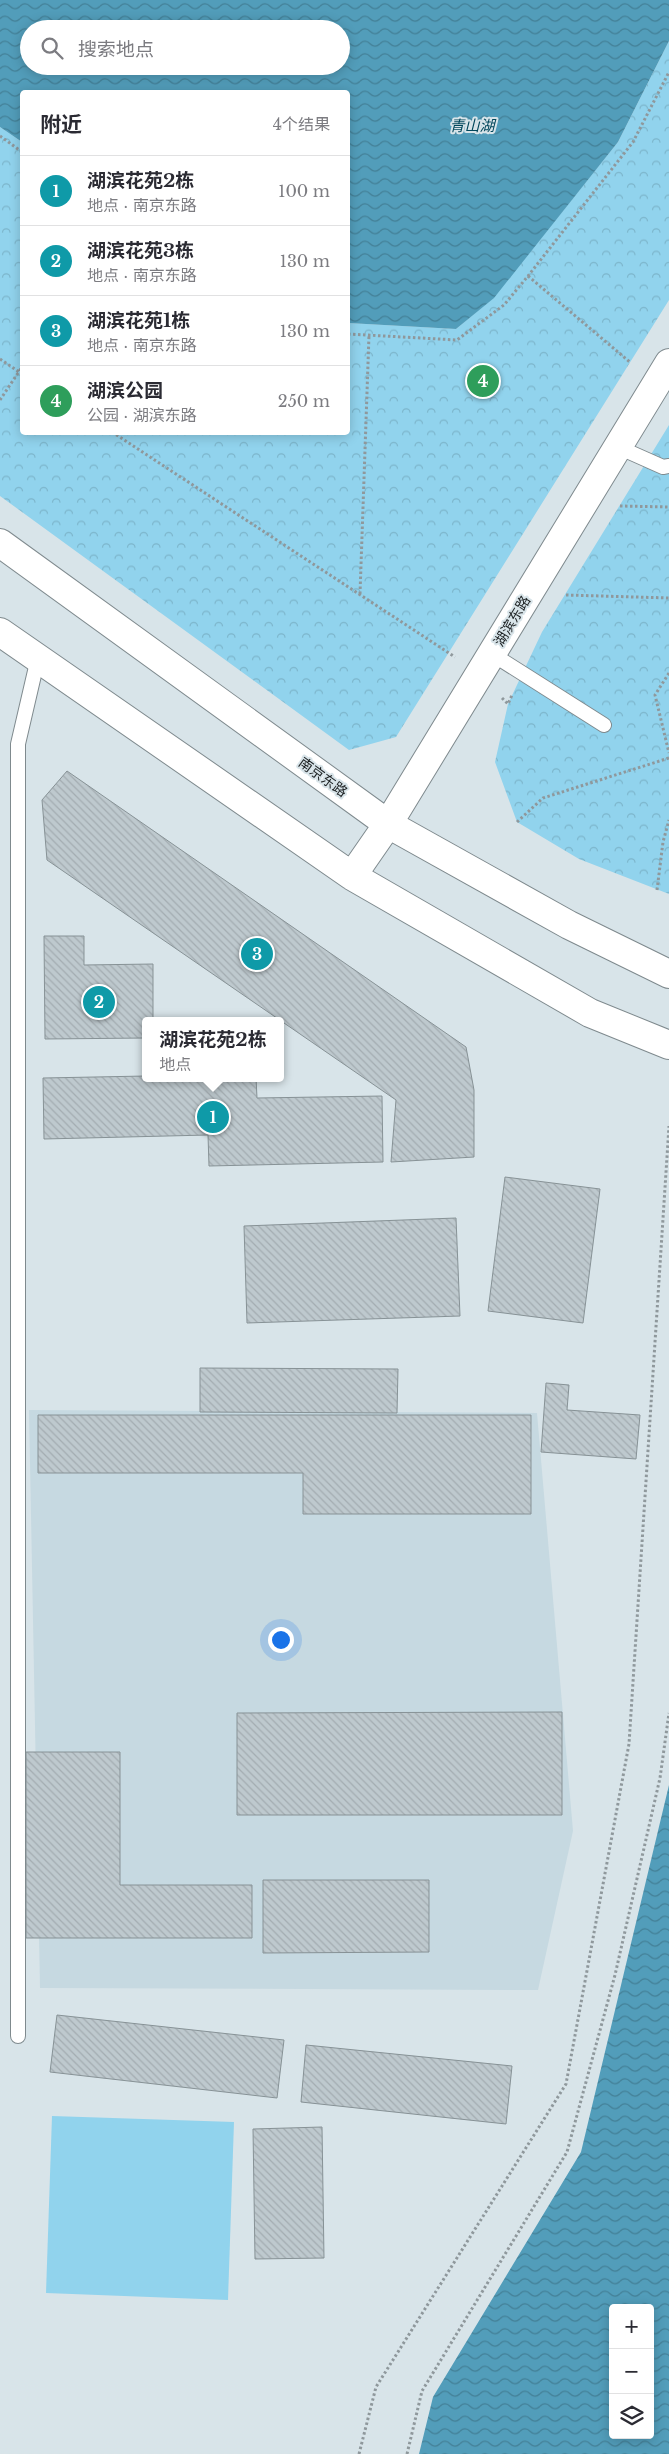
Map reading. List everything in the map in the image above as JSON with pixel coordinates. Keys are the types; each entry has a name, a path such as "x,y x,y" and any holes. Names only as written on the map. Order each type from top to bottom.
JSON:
{"main road":[{"name":"湖滨东路","path":"352,876 388,824 663,374"},
{"name":"南京东路","path":"0,543 388,824 569,925 669,974"},
{"path":"0,632 352,876 590,1013 669,1045"}],"lane":[{"path":"618,447 663,467 669,466"},
{"path":"18,2036 18,744 38,658"},
{"path":"486,664 523,673 604,724"}],"path":[{"path":"350,334 458,340 504,305 633,142 669,72"},
{"path":"0,136 20,151"},
{"path":"528,276 663,374"},
{"path":"360,594 369,335"},
{"path":"0,359 20,372"},
{"path":"0,400 20,374"},
{"path":"117,435 360,594 486,664 508,704 523,673"},
{"path":"619,506 669,507"},
{"path":"560,602 564,595 669,598"},
{"path":"669,673 655,695 669,753"},
{"path":"517,822 543,798 669,758"},
{"path":"657,890 663,842 669,820"},
{"path":"359,2454 376,2387 566,2084 629,1744 669,1126"},
{"path":"407,2454 422,2391 566,2152 615,1975 660,1778 669,1713"}],"shaded area":[{"path":"29,1410 537,1413 573,1831 538,1990 40,1988"}],"green space":[{"path":"669,41 669,300 396,737 349,750 0,496 0,127 20,141 20,435 350,435 350,323 456,329 493,298 618,142"},
{"path":"669,425 669,894 579,859 517,822 495,762 508,704 542,632"},
{"path":"52,2116 234,2122 228,2300 46,2293"}],"water":[{"name":"青山湖","path":"0,0 669,0 669,41 618,142 494,298 456,329 350,323 350,90 20,90 20,141 0,127"},
{"path":"669,1785 669,2454 419,2454 433,2397 581,2152"}],"building":[{"path":"67,771 466,1047 474,1090 474,1157 391,1162 396,1100 284,1023 284,1017 275,1017 47,860 42,800"},
{"path":"44,936 84,936 84,965 153,964 153,1017 142,1017 142,1038 45,1039"},
{"path":"142,1076 142,1082 256,1082 257,1098 382,1096 383,1162 209,1166 208,1135 44,1139 43,1078"},
{"path":"505,1177 600,1189 583,1323 488,1311"},
{"path":"456,1218 460,1316 247,1323 244,1226"},
{"path":"200,1368 398,1369 397,1413 200,1412"},
{"path":"546,1383 569,1385 567,1410 640,1415 636,1459 541,1452"},
{"path":"38,1415 531,1415 531,1514 303,1514 303,1473 38,1473"},
{"path":"562,1712 562,1815 237,1815 237,1713"},
{"path":"26,1752 120,1752 120,1885 252,1885 252,1938 26,1938"},
{"path":"263,1880 429,1880 429,1952 263,1953"},
{"path":"57,2015 284,2040 277,2098 50,2072"},
{"path":"306,2045 512,2066 506,2124 301,2102"},
{"path":"322,2127 324,2258 255,2259 253,2129"}],"place":[{"name":"湖滨公园","path":"483,381"},
{"name":"湖滨花苑1栋","path":"257,954"},
{"name":"湖滨花苑3栋","path":"99,1002"},
{"name":"湖滨花苑2栋","path":"213,1117"}]}
